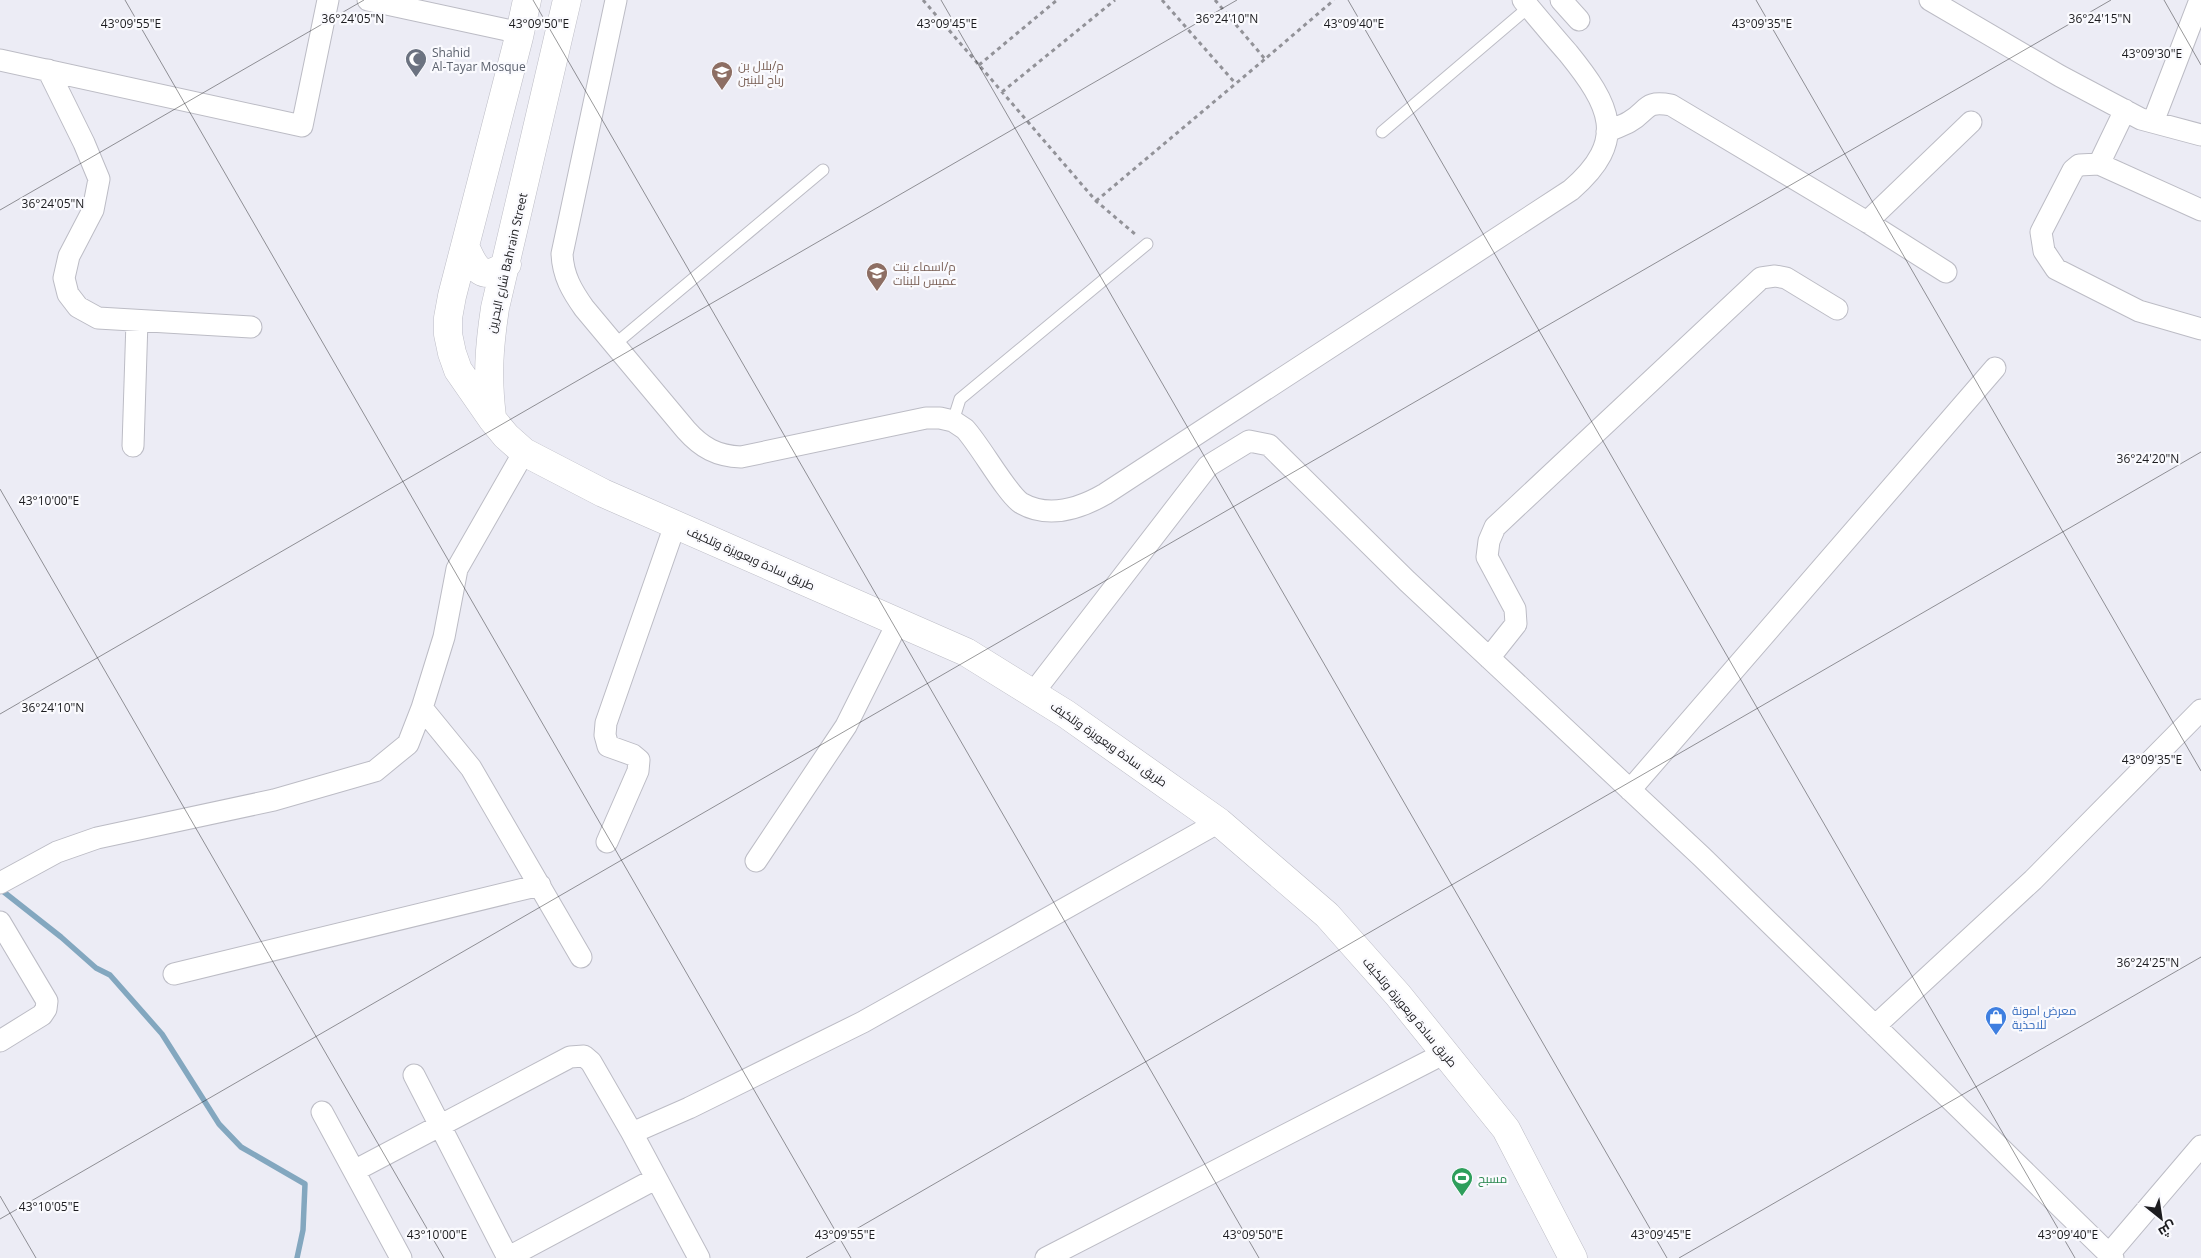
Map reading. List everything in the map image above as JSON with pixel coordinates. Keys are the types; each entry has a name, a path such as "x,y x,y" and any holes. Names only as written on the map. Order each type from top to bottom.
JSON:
{"main road":[{"path":"492,419 458,370 448,334 448,318 452,296 519,37 526,0"},
{"name":"شارع البحرين Bahrain Street","path":"492,419 488,384 488,357 495,308 507,264 567,0"},
{"path":"465,246 475,268 482,273 491,274 507,264"},
{"name":"طريق سادة وبعويزة وتلكيف","path":"492,419 506,436 524,452 603,492 966,652 1066,714 1219,822 1327,915 1398,995 1506,1129 1573,1258"}],"street":[{"path":"0,60 302,126 328,0"},
{"path":"368,0 507,30 519,37"},
{"path":"616,0 562,254 563,268 573,292 614,345 697,443 712,452 741,457 911,420 940,418 952,421 973,439 1020,502 1051,511 1068,511 1087,505 1571,190 1588,176 1598,162 1605,147 1607,132 1600,96 1590,80 1526,3"},
{"path":"1561,0 1579,20"},
{"path":"1930,0 2060,76 2141,119 2201,135"},
{"path":"2153,122 2200,0"},
{"path":"48,70 84,143 99,179 93,210 69,256 64,278 68,294 78,307 98,318 251,327"},
{"path":"1607,132 1631,121 1648,106 1659,103 1671,105 1867,222 1946,272"},
{"path":"2099,164 2125,110"},
{"path":"1867,222 1971,122"},
{"path":"2201,210 2099,164 2079,165 2073,170 2041,232 2044,251 2056,269 2140,311 2201,329"},
{"path":"1489,658 1516,624 1515,609 1487,557 1489,541 1495,527 1761,278 1775,276 1786,278 1837,309"},
{"path":"134,446 137,321"},
{"path":"1630,790 1995,368"},
{"path":"1033,693 1208,466 1249,441 1269,445 1407,581 1630,790 1876,1026 2111,1256 2201,1146"},
{"path":"0,883 57,852 96,838 274,800 375,771 408,744 422,708 444,637 457,569 524,452"},
{"path":"608,842 638,771 639,760 633,755 608,746 605,735 606,723 675,525"},
{"path":"756,861 846,726 898,622"},
{"path":"422,708 471,768 582,957"},
{"path":"1876,1026 2033,880 2200,712"},
{"path":"632,1133 689,1108 863,1022 1219,822"},
{"path":"174,974 540,885"},
{"path":"0,922 47,1000 46,1009 42,1016 0,1041"},
{"path":"1046,1258 1445,1053"},
{"path":"354,1170 570,1057 584,1056 591,1062 632,1133 699,1258"},
{"path":"414,1075 508,1258 655,1179"},
{"path":"322,1112 401,1258"}],"lane":[{"path":"1382,132 1526,3"},
{"path":"614,345 824,170"},
{"path":"952,421 960,399 1146,244"}],"path":[{"path":"923,0 1096,201 1146,244"},
{"path":"980,65 1057,0"},
{"path":"1002,92 1115,0"},
{"path":"1162,0 1235,83"},
{"path":"1215,0 1265,59"},
{"path":"1096,201 1334,0"}],"waterway":[{"path":"0,889 61,937 96,968 110,975 162,1034 219,1124 241,1147 305,1184 303,1230 297,1258"}],"place":[{"name":"Shahid Al-Tayar Mosque","path":"416,78"},
{"name":"م/بلال بن رباح للبنين","path":"722,91"},
{"name":"م/اسماء بنت عميس للبنات","path":"877,292"},
{"name":"معرض امونة للاحذية","path":"1996,1036"},
{"name":"مسبح","path":"1462,1197"}]}
